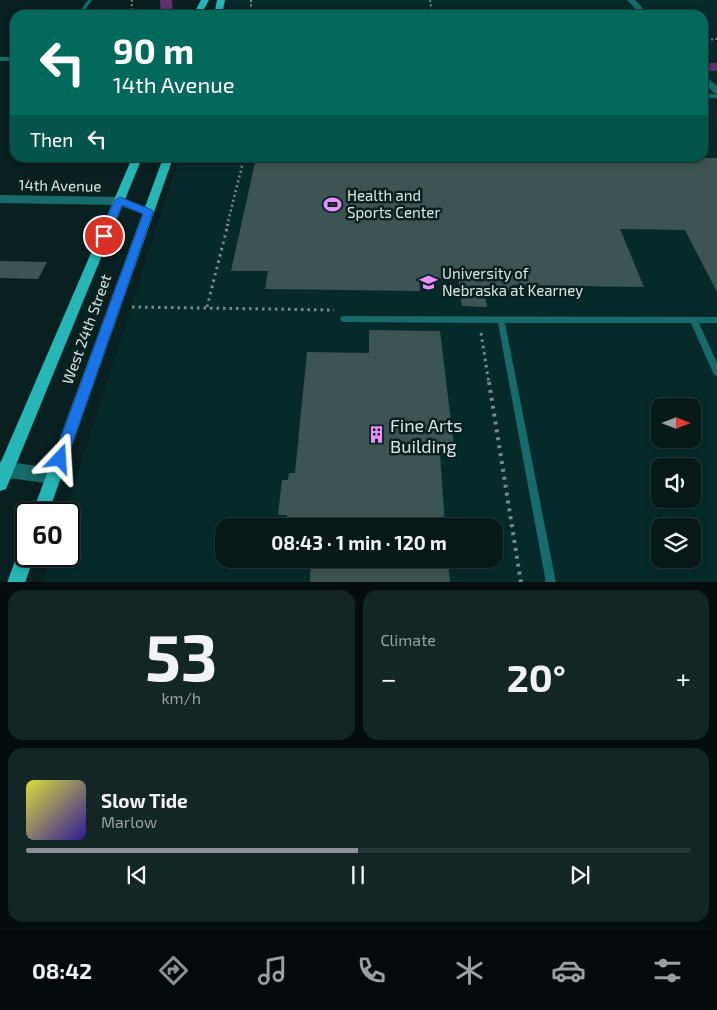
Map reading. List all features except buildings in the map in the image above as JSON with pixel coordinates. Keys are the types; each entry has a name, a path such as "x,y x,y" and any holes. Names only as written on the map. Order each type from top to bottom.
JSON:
{"main road":[{"name":"West 24th Street","path":"2,474 135,162"},
{"name":"West 24th Street","path":"44,502 167,162"},
{"path":"16,582 21,567"}],"street":[{"path":"632,0 641,10"},
{"path":"708,82 717,92"},
{"name":"14th Avenue","path":"0,199 120,200 148,212"},
{"path":"2,474 54,476"}],"lane":[{"path":"344,318 717,320"},
{"path":"501,320 551,582"},
{"path":"694,320 717,372"}],"path":[{"path":"207,308 243,162"},
{"path":"479,320 521,582"}],"shaded area":[{"name":"University of Nebraska at Kearney","path":"230,0 717,0 717,582 43,582 48,567 80,567 80,502 69,502 178,162 708,162 708,10 227,10"}],"waterway":[{"path":"166,0 167,10"},
{"path":"708,67 717,67"}],"place":[{"name":"Health and Sports Center","path":"333,204"},
{"name":"University of Nebraska at Kearney","path":"428,282"},
{"name":"Fine Arts Building","path":"376,435"}],"route":[{"path":"60,459 148,212 120,200 104,236"}]}
